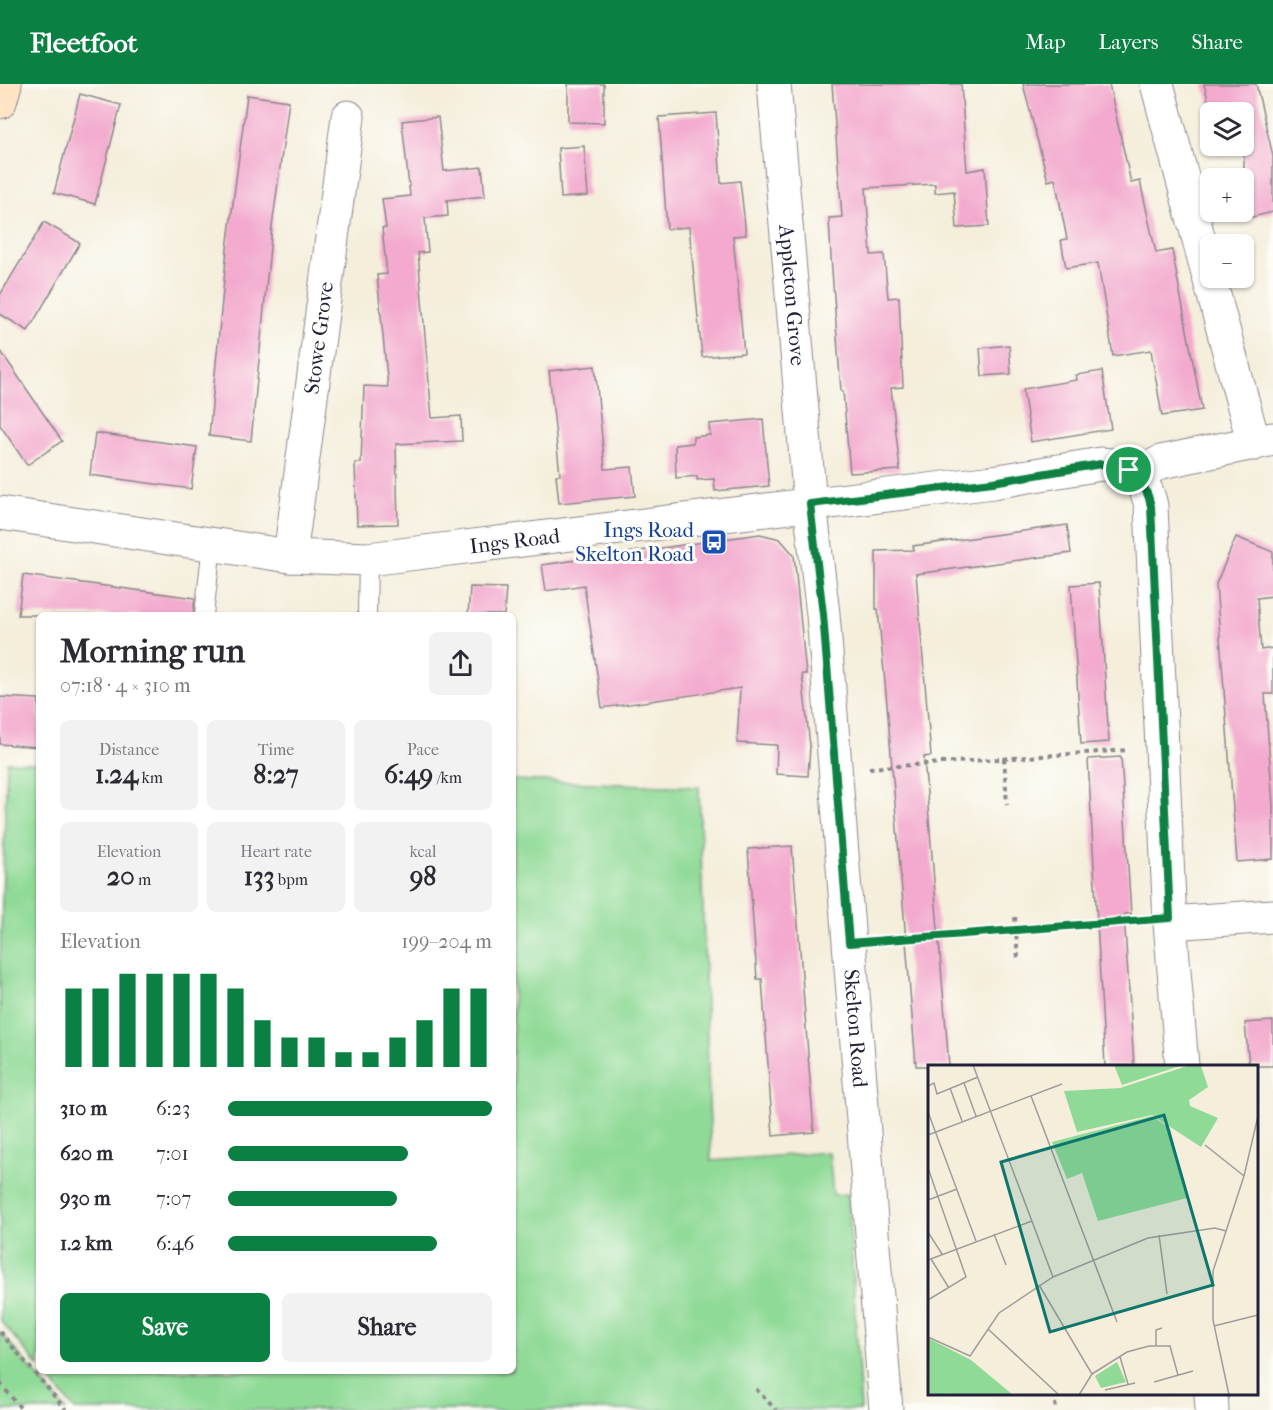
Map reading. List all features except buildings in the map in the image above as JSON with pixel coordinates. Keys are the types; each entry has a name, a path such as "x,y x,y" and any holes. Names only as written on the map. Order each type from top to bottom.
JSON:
{"street":[{"path":"0,102 5,84"},
{"name":"Appleton Grove","path":"774,84 810,504"},
{"path":"1157,84 1263,442 1161,462 1136,475 1148,492 1151,506 1170,921 1182,1065"},
{"name":"Stowe Grove","path":"290,556 348,117"},
{"name":"Ings Road","path":"0,513 290,556 368,559 993,482 1101,464 1116,464 1136,475"},
{"name":"Skelton Road","path":"810,504 823,614 886,1410"},
{"path":"1170,921 1273,916"},
{"path":"1210,1395 1212,1410"}],"lane":[{"path":"204,612 212,545"},
{"path":"367,612 368,559"}],"path":[{"path":"835,771 1162,747"},
{"path":"1004,758 1007,805"},
{"path":"1015,917 1018,959"},
{"path":"849,943 1170,921"},
{"path":"0,1332 66,1410"},
{"path":"0,1383 22,1410"},
{"path":"756,1389 776,1410"},
{"path":"1054,1395 1056,1410"}],"green space":[{"path":"7,762 36,763 36,1363 0,1320 0,959"},
{"path":"516,780 699,787 711,1161 829,1152 833,1195 848,1194 861,1410 75,1410 45,1374 516,1374"},
{"path":"0,1332 66,1410 0,1410"}],"place":[{"name":"Ings Road Skelton Road","path":"714,542"}],"route":[{"path":"1101,464 1116,464 1129,470 1140,479 1148,492 1151,506 1170,918 849,943 823,614 810,504 993,482 1101,464"}]}
